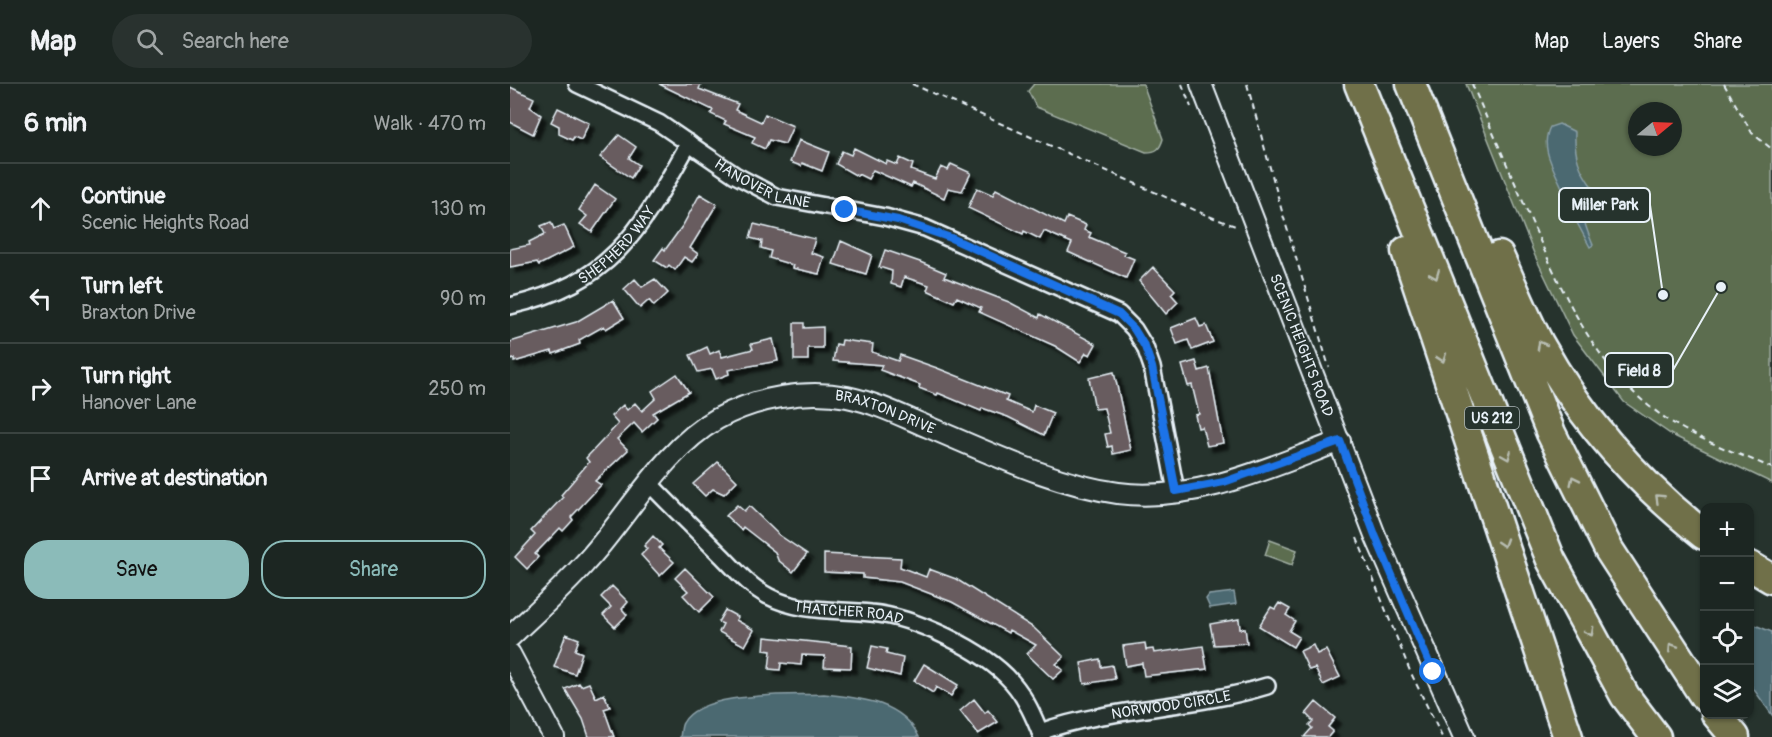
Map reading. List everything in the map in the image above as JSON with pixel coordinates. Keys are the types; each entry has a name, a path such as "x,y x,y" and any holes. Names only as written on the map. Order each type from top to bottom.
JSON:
{"highway":[{"path":"1349,84 1568,737"},
{"name":"US 212","path":"1359,84 1551,560 1625,696 1656,737"},
{"name":"US 212","path":"1411,84 1551,433 1609,550 1700,690"},
{"path":"1424,84 1538,341 1573,398 1605,441 1663,502 1700,532"},
{"path":"1754,569 1772,579"},
{"path":"1720,719 1735,737"}],"street":[{"name":"HANOVER LANE","path":"577,84 640,113 735,175 777,197 885,217 925,228 1119,314 1134,329 1145,347 1152,367 1176,491"},
{"name":"SCENIC HEIGHTS ROAD","path":"1201,84 1391,574 1464,737"},
{"name":"SHEPHERD WAY","path":"510,306 535,301 577,283 606,264 631,240 651,212 689,143"},
{"name":"BRAXTON DRIVE","path":"510,637 585,564 665,462 717,419 746,407 778,398 810,394 848,397 882,407 1034,469 1086,487 1119,493 1176,491 1224,482 1340,441"},
{"name":"THATCHER ROAD","path":"650,484 740,573 767,596 804,608 897,617 941,635 983,658 1016,687 1029,706 1041,734"},
{"path":"510,654 554,737"},
{"name":"NORWOOD CIRCLE","path":"1041,734 1086,717 1230,698 1266,686"}],"path":[{"path":"912,84 1206,215 1238,227"},
{"path":"1472,84 1557,282 1578,321 1606,362 1631,390 1663,417 1772,468"},
{"path":"1724,84 1752,133 1772,148"},
{"path":"1355,533 1410,671 1442,737"}],"green space":[{"path":"1034,84 1143,84 1163,139 1161,145 1155,151 1146,152 1036,107 1028,91"},
{"path":"1466,84 1772,84 1772,483 1672,435 1624,402 1573,335 1535,256"},
{"path":"1270,540 1297,550 1292,565 1265,555"}],"water":[{"path":"1559,124 1575,132 1578,162 1593,188 1583,209 1583,216 1593,245 1590,247 1576,221 1571,219 1565,195 1550,162 1546,144 1547,136 1550,127"},
{"path":"1234,592 1236,604 1210,608 1206,599 1209,595"},
{"path":"1754,625 1772,632 1772,715 1754,690"},
{"path":"824,694 852,697 891,709 912,725 919,737 680,737 683,723 693,712 708,705 748,697"}],"building":[{"path":"659,84 701,84 699,89 738,104 735,110 761,122 765,114 793,126 785,144 769,140 765,149 752,143 755,137 724,124 726,121 711,114 713,110"},
{"path":"510,87 534,98 530,107 541,115 533,134 510,122"},
{"path":"558,108 589,123 581,140 574,137 572,140 559,134 559,126 551,122"},
{"path":"619,135 636,147 629,158 639,165 631,178 600,157"},
{"path":"799,140 829,152 822,171 802,163 801,166 790,162"},
{"path":"854,148 886,164 887,161 897,165 900,158 913,164 911,170 935,179 941,167 948,170 951,164 971,173 962,191 948,188 944,198 913,183 911,187 873,170 868,179 858,174 857,176 836,164 842,151 851,155"},
{"path":"595,185 615,199 592,232 580,224 587,216 579,210"},
{"path":"977,188 993,195 996,189 1064,224 1067,217 1086,225 1084,230 1091,233 1089,237 1125,252 1124,255 1134,259 1126,278 1068,252 1072,243 1044,231 1040,239 1024,231 1023,234 968,208"},
{"path":"700,194 717,204 690,248 698,254 692,262 684,257 675,270 669,265 667,268 654,260 663,248 665,250 683,225"},
{"path":"551,222 554,229 564,225 574,247 539,265 537,262 510,267 510,249 530,245 529,242 545,234 541,226"},
{"path":"754,224 815,239 811,253 824,257 819,274 792,268 793,265 769,258 771,251 761,248 762,241 750,238"},
{"path":"841,241 872,255 866,274 833,264"},
{"path":"885,250 946,273 944,277 1009,302 1039,318 1040,314 1096,344 1090,355 1086,353 1080,362 1055,346 979,312 981,308 957,297 954,302 927,290 929,285 904,277 901,287 891,284 892,271 879,267"},
{"path":"1153,267 1175,290 1171,294 1178,302 1166,314 1139,281"},
{"path":"635,279 642,287 655,279 668,293 654,306 649,300 640,308 624,289"},
{"path":"613,300 624,318 606,329 604,326 579,340 580,344 553,354 552,351 514,362 514,359 510,360 510,342 576,322"},
{"path":"1196,318 1200,327 1206,325 1213,342 1192,350 1188,340 1177,344 1171,328"},
{"path":"794,323 804,323 804,328 823,327 823,348 808,348 808,360 794,360"},
{"path":"773,339 778,361 728,370 729,374 716,379 712,369 698,372 690,355 707,347 710,354 719,350 722,357 753,349 751,344"},
{"path":"842,340 873,344 872,352 898,361 900,355 1008,396 1006,401 1032,412 1034,405 1053,413 1044,435 1008,417 982,408 981,411 938,393 937,395 919,388 920,385 880,370 882,365 833,361 836,344 841,345"},
{"path":"1196,361 1199,371 1209,368 1223,443 1207,446 1202,427 1198,428 1195,415 1199,414 1192,385 1188,386 1182,365"},
{"path":"1114,372 1131,450 1113,454 1112,446 1108,447 1105,434 1110,433 1104,408 1095,409 1089,378"},
{"path":"677,374 689,392 653,413 657,418 642,432 634,423 617,439 628,450 595,481 601,485 571,517 573,520 563,531 560,528 535,554 538,557 527,569 515,557 535,535 531,531 563,497 561,495 589,462 586,458 618,424 611,416 623,405 627,410 635,403 642,411 656,398 652,391"},
{"path":"718,462 737,481 724,494 713,489 705,496 693,484"},
{"path":"737,505 744,511 749,506 779,535 807,554 793,572 778,560 775,552 743,527 741,530 726,516"},
{"path":"653,536 662,545 659,548 674,562 660,576 641,555 647,549 644,546"},
{"path":"824,554 901,558 900,567 926,577 929,569 956,579 1034,628 1064,657 1056,664 1063,670 1053,679 1027,654 1036,645 1009,630 1008,633 952,602 900,582 863,578 863,574 824,572"},
{"path":"685,568 714,597 699,612 683,595 688,591 675,578"},
{"path":"612,586 628,602 622,609 627,615 615,627 603,615 611,607 601,597"},
{"path":"1279,603 1290,609 1286,615 1295,621 1289,631 1299,637 1293,647 1259,626 1271,607 1275,609"},
{"path":"725,610 738,617 736,620 754,630 745,646 719,632 723,624 718,622"},
{"path":"1239,619 1240,629 1245,628 1247,643 1214,645 1210,624"},
{"path":"566,634 579,639 575,650 582,653 575,674 554,667"},
{"path":"765,637 852,646 851,668 824,667 825,656 802,655 801,665 781,663 780,670 769,669 771,651 764,650"},
{"path":"1145,643 1146,650 1153,649 1154,653 1203,646 1207,669 1144,676 1142,663 1126,666 1123,646"},
{"path":"1313,645 1317,654 1326,650 1340,677 1323,685 1315,668 1309,670 1300,651"},
{"path":"872,646 887,649 886,654 903,658 900,676 867,668"},
{"path":"1100,659 1101,667 1112,665 1115,679 1084,684 1081,663"},
{"path":"924,664 958,685 951,696 936,687 933,693 914,681"},
{"path":"579,683 581,686 589,683 596,698 604,694 610,707 604,709 614,737 589,737 583,719 565,689"},
{"path":"974,699 985,713 988,710 998,722 978,734 960,711"},
{"path":"1316,702 1335,718 1328,727 1333,731 1328,737 1304,737 1312,728 1309,725 1313,721 1306,714"}],"place":[{"name":"Field 8","path":"1721,287"},
{"name":"Miller Park","path":"1663,295"}],"route":[{"path":"845,210 885,217 925,228 1101,304 1119,314 1134,329 1145,347 1152,367 1176,491 1224,482 1340,441 1375,535 1433,672"}]}
